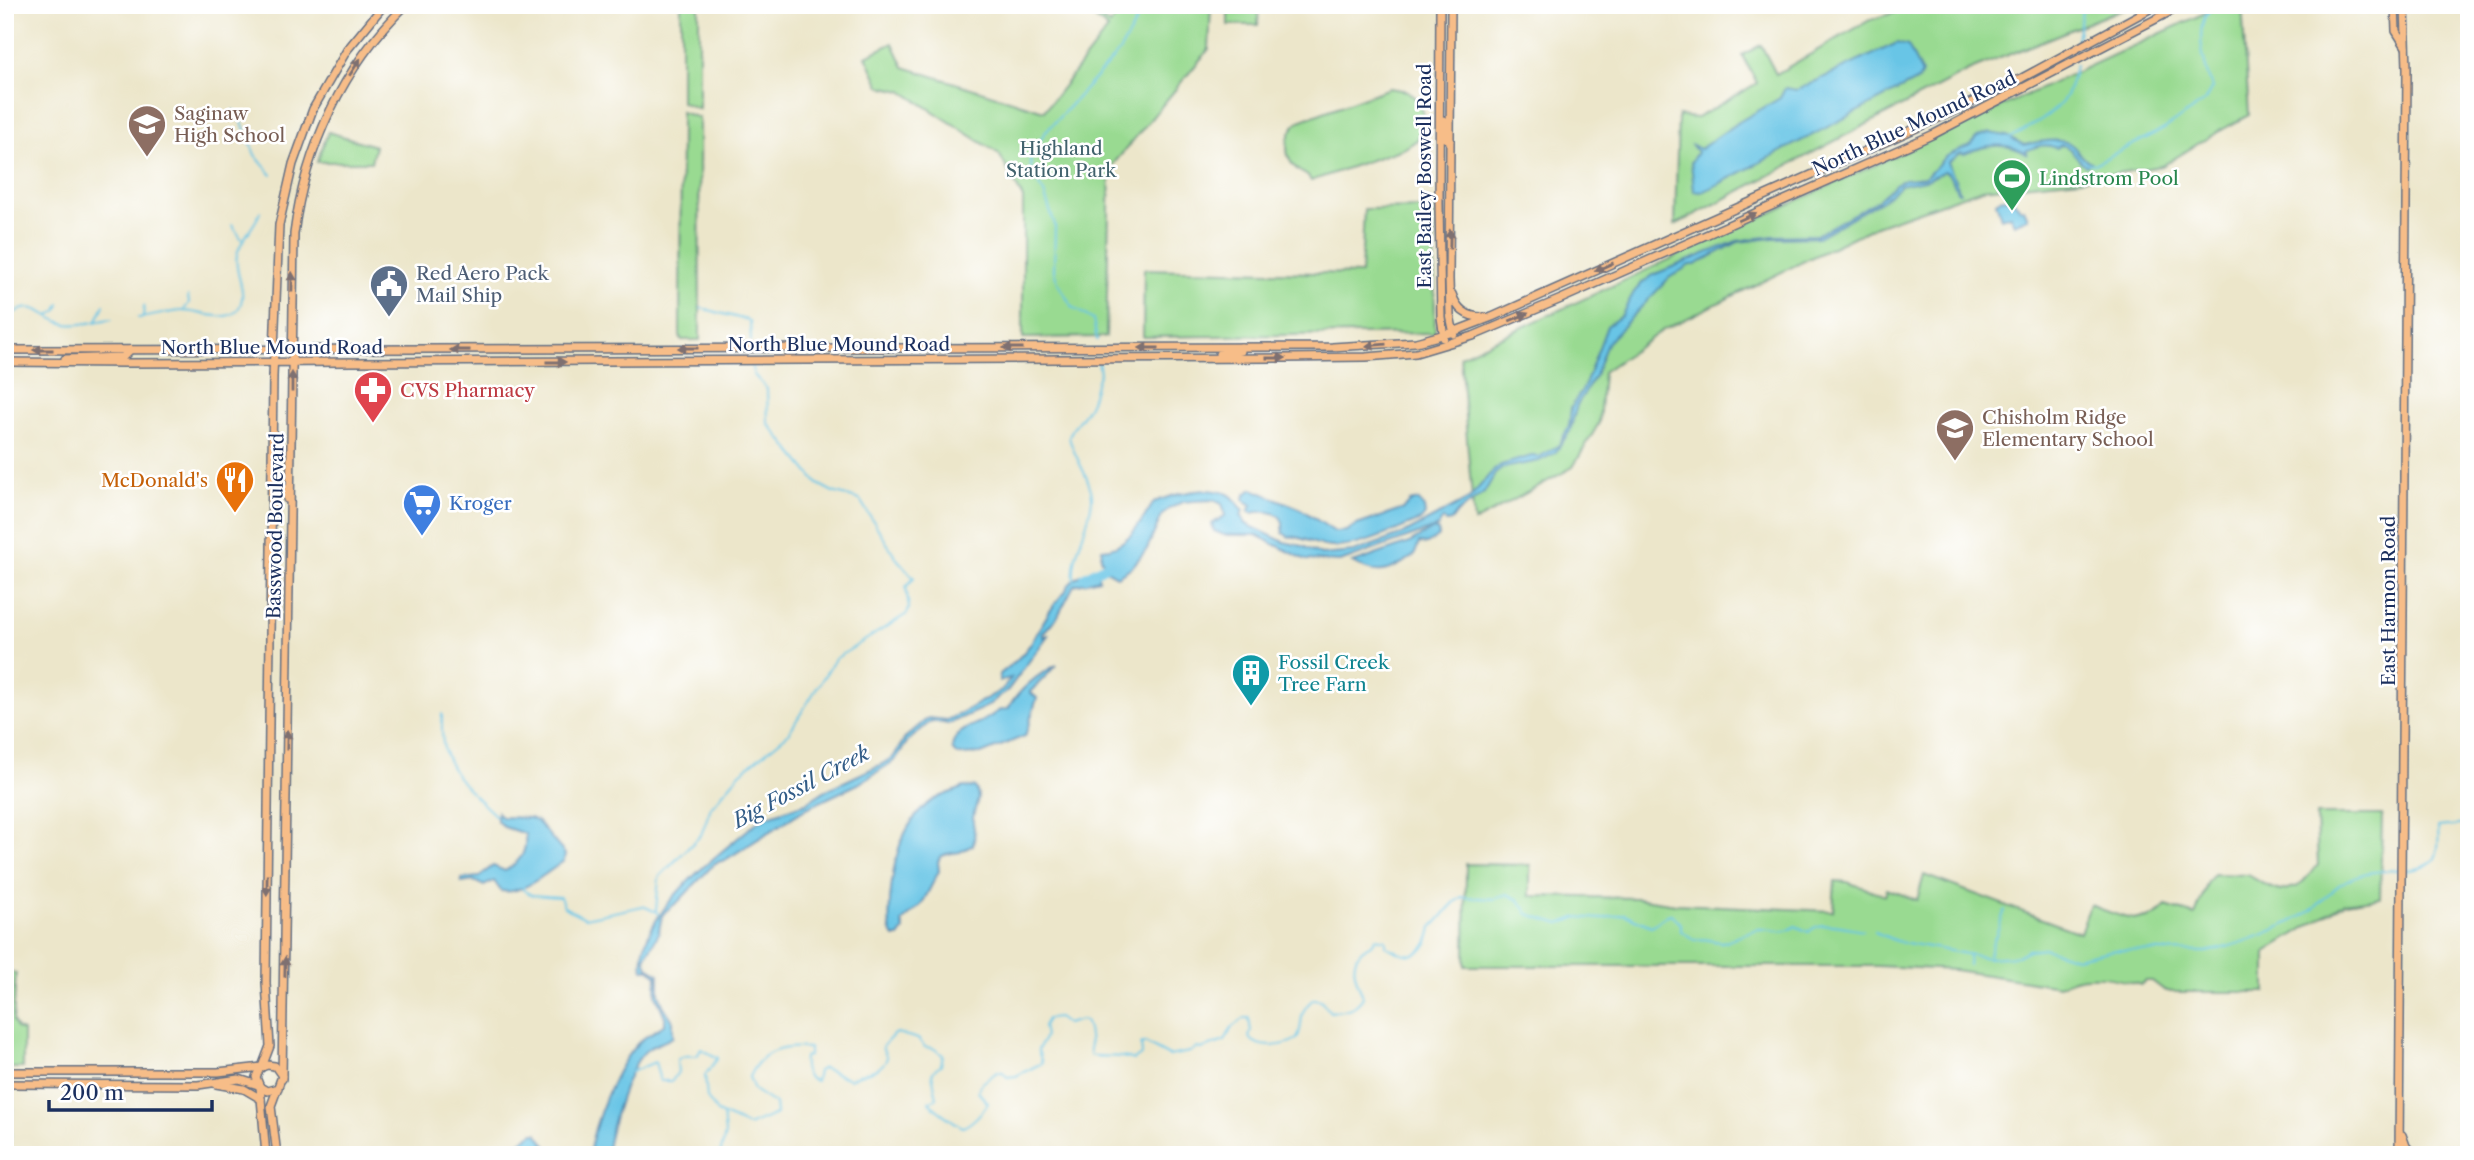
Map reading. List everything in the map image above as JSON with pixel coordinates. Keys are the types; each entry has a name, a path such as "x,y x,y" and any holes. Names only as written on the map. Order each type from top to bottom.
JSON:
{"main road":[{"name":"Basswood Boulevard","path":"262,1067 270,1046 266,983 278,234 295,156 313,109 359,34 383,5"},
{"name":"Basswood Boulevard","path":"282,1079 294,234 300,195 311,156 333,105 372,42 406,5"},
{"name":"East Bailey Boswell Road","path":"1440,5 1441,317 1446,345"},
{"name":"East Bailey Boswell Road","path":"1451,5 1449,279 1456,342"},
{"name":"North Blue Mound Road","path":"5,350 1362,347 1416,342 1493,317 1939,118 2157,5"},
{"name":"North Blue Mound Road","path":"5,362 1109,359 1366,357 1416,353 1456,342 1654,259 1934,134 2183,5"},
{"name":"East Harmon Road","path":"2395,5 2396,31 2406,48"},
{"name":"East Harmon Road","path":"2399,1155 2405,5"},
{"path":"1440,60 1447,65 1447,89 1451,97"},
{"path":"1440,99 1444,113 1444,138 1450,140"},
{"path":"1649,246 1654,259"},
{"path":"1449,279 1454,299 1462,310 1475,317 1493,317"},
{"path":"1180,358 1193,354 1236,353 1241,351 1241,347"},
{"path":"58,363 67,358 123,357 130,350"},
{"path":"272,481 285,488 291,509"},
{"path":"5,1072 223,1072 270,1065 277,1067 282,1079 271,1106 278,1155"},
{"path":"262,1067 257,1075 266,1155"},
{"path":"212,1084 239,1079 267,1091 278,1088"},
{"path":"5,1084 212,1084 244,1089 261,1099"},
{"path":"2399,1128 2406,1146 2414,1155"}],"green space":[{"path":"681,5 699,5 699,109 681,102"},
{"name":"Highland Station Park","path":"1078,5 1085,5 1110,25 1126,5 1211,5 1209,49 1110,168 1106,337 1023,338 1023,198 999,154 902,91 880,86 866,56 893,43 904,67 1044,111 1108,29"},
{"path":"1228,5 1259,5 1258,25 1228,25"},
{"path":"1899,5 2132,5 1968,71 1675,225 1678,116 1697,118 1757,83 1742,55 1761,45 1776,74 1870,20 1894,13"},
{"path":"2222,5 2242,5 2249,115 2162,166 2081,179 1982,189 1876,226 1663,330 1603,372 1599,423 1573,467 1474,522 1460,356"},
{"path":"1389,88 1408,91 1421,104 1425,123 1417,140 1405,148 1311,181 1294,166 1287,146 1290,133 1299,121"},
{"path":"681,112 699,118 700,340 681,340 680,335"},
{"path":"328,132 375,146 371,162 317,162"},
{"path":"1434,208 1435,333 1143,337 1144,269 1361,274 1364,209"},
{"path":"2316,815 2382,815 2380,898 2345,903 2266,952 2266,992 2171,992 2152,981 2141,985 2099,977 2078,978 2059,986 1954,970 1877,966 1465,966 1466,864 1530,865 1530,896 1637,898 1676,904 1833,911 1835,881 1847,882 1885,895 1887,889 1917,900 1924,875 2080,933 2090,905 2120,916 2140,919 2158,914 2166,906 2195,915 2214,874 2248,875 2280,891 2299,886 2318,865"},
{"path":"5,972 16,973 13,1021 17,1029 23,1031 23,1068 5,1068"}],"water":[{"path":"1897,43 1908,46 1922,74 1918,80 1711,188 1701,192 1694,191 1691,162 1697,152 1691,144 1700,149 1780,98 1785,88 1797,90"},
{"path":"1990,133 2007,136 2024,145 2064,142 2091,162 2086,166 2069,148 2061,145 2057,148 2034,147 2026,151 2028,155 2005,146 1980,148 1961,153 1948,162 1960,192 1944,171 1929,179 1900,185 1884,199 1818,237 1738,242 1695,265 1690,265 1669,278 1607,343 1595,376 1577,405 1570,431 1555,453 1539,461 1503,468 1495,474 1484,493 1457,513 1451,521 1446,522 1443,519 1438,527 1340,562 1306,560 1256,535 1224,535 1214,531 1212,524 1226,515 1222,504 1214,500 1182,502 1162,515 1147,549 1132,567 1117,576 1106,570 1101,557 1102,549 1111,548 1126,539 1154,502 1191,492 1210,490 1228,494 1244,510 1241,515 1246,524 1284,542 1303,546 1321,555 1354,552 1403,534 1469,499 1501,465 1532,456 1539,457 1559,445 1569,426 1571,408 1585,385 1607,326 1621,316 1634,292 1643,282 1655,274 1737,241 1774,236 1816,235 1878,200 1895,184 1905,179 1926,177 1945,157 1970,145 1977,137"},
{"name":"Lindstrom Pool","path":"2002,198 2012,199 2024,209 2028,218 2014,224 2010,215 2001,218 1996,202"},
{"path":"1252,489 1299,508 1335,532 1347,531 1354,526 1404,509 1410,502 1418,500 1425,515 1421,520 1365,542 1342,547 1326,546 1298,537 1289,537 1283,533 1283,522 1277,514 1249,512 1252,505 1244,500 1245,495"},
{"path":"1434,529 1439,536 1427,544 1419,543 1414,556 1391,569 1370,570 1353,563 1409,543"},
{"path":"1096,570 1099,579 1074,585 1058,616 1043,633 1043,637 1049,634 1008,690 986,707 948,724 931,721 908,741 895,760 858,784 807,808 725,860 715,863 666,911 662,916 658,935 645,958 648,967 659,974 659,993 673,1021 673,1037 651,1047 640,1057 621,1098 606,1155 589,1155 601,1111 621,1066 638,1043 665,1024 656,995 657,976 650,970 643,970 644,949 652,927 683,887 757,822 806,803 824,791 882,764 893,757 906,737 928,718 947,720 1003,689 1011,678 999,681 1000,674 1027,649 1073,580"},
{"path":"1057,665 1030,692 1037,698 1025,736 981,754 957,755 952,749 953,742 960,733 999,711 1008,709 1029,683"},
{"path":"964,787 975,787 978,796 973,817 973,845 960,852 940,857 939,871 922,904 902,922 904,930 899,937 894,937 889,919 891,886 904,835 929,803"},
{"path":"497,812 501,817 530,818 537,821 565,854 564,861 518,890 501,891 494,881 484,886 474,881 461,883 462,879 478,877 493,866 505,871 522,856 525,834 504,827 497,821"},
{"path":"537,1133 553,1155 499,1155"}],"waterway":[{"path":"1097,340 1093,320 1072,307 1059,285 1054,271 1055,225 1044,193 1032,175 1030,157 1044,134 1119,52 1136,22 1141,5"},
{"name":"Big Fossil Creek","path":"2076,46 2083,5"},
{"path":"2087,163 2094,164 2164,129 2204,102 2212,88 2203,56 2201,31 2208,11 2217,5"},
{"name":"Big Fossil Creek","path":"2008,139 2057,108 2070,86 2075,65"},
{"path":"233,110 240,117 255,155 272,175"},
{"path":"138,318 181,311 226,316 239,308 242,288 237,255 260,212"},
{"path":"232,225 243,241"},
{"path":"7,269 12,250"},
{"path":"5,265 11,294 8,316"},
{"path":"184,310 189,303 188,296"},
{"path":"50,315 57,311 60,304"},
{"path":"97,320 104,305"},
{"path":"143,318 144,306"},
{"path":"5,319 15,312 31,308 73,325 112,319"},
{"path":"701,308 750,321 751,341"},
{"path":"1074,580 1075,560 1092,499 1069,437 1092,399 1100,373 1098,361"},
{"path":"658,914 659,877 701,835 711,807 740,773 788,734 835,659 907,614 909,608 906,587 914,578 897,559 860,500 833,492 818,484 768,423 767,389 754,375 751,365"},
{"name":"Big Fossil Creek","path":"1085,577 1115,561"},
{"path":"442,714 443,743 449,762 466,787 496,816"},
{"path":"2405,870 2424,867 2435,859 2438,827 2469,824"},
{"path":"1875,932 1896,941 1988,958 2017,956 2028,950 2044,948 2076,958 2115,950 2206,952 2286,925 2312,910 2348,879 2372,872 2399,870"},
{"path":"523,886 523,890 532,895 560,897 564,907 585,918 643,906 654,911"},
{"path":"631,1072 655,1062 660,1081 672,1081 678,1072 677,1060 684,1056 697,1056 701,1049 718,1058 705,1075 707,1098 717,1112 748,1126 776,1114 775,1104 754,1090 749,1077 766,1055 781,1049 809,1048 809,1056 804,1057 805,1072 809,1078 816,1081 818,1071 823,1068 850,1079 881,1066 887,1058 882,1047 897,1033 918,1039 925,1047 933,1048 943,1055 941,1065 932,1074 937,1098 929,1102 963,1127 977,1117 988,1103 978,1092 981,1084 997,1072 1003,1072 1007,1077 1016,1076 1042,1063 1038,1050 1045,1036 1043,1026 1047,1019 1058,1018 1066,1024 1085,1021 1090,1055 1134,1060 1142,1054 1141,1045 1145,1043 1169,1056 1225,1041 1232,1027 1245,1018 1249,1018 1249,1037 1253,1041 1265,1046 1286,1044 1297,1039 1305,1008 1314,999 1321,1000 1330,1012 1357,1005 1363,997 1356,978 1355,960 1376,938 1386,940 1386,946 1395,951 1403,954 1416,953 1426,945 1432,927 1462,897 1495,899 1507,894 1519,900 1528,914 1560,924 1578,917 1600,919 1624,914 1651,926 1671,914 1681,924 1681,931 1695,940 1722,942 1754,930 1782,932 1795,926 1809,932 1827,925 1863,930"},
{"path":"1994,940 2005,910"},
{"path":"1988,958 1993,942"},
{"path":"1968,965 1969,955"},
{"path":"9,1155 13,1099"},
{"path":"720,1155 725,1134 723,1115"}],"place":[{"name":"Saginaw High School","path":"147,158"},
{"name":"Lindstrom Pool","path":"2012,212"},
{"name":"Red Aero Pack Mail Ship","path":"389,318"},
{"name":"CVS Pharmacy","path":"373,424"},
{"name":"Chisholm Ridge Elementary School","path":"1955,462"},
{"name":"McDonald's","path":"235,514"},
{"name":"Kroger","path":"422,537"},
{"name":"Fossil Creek Tree Farn","path":"1251,707"}]}
